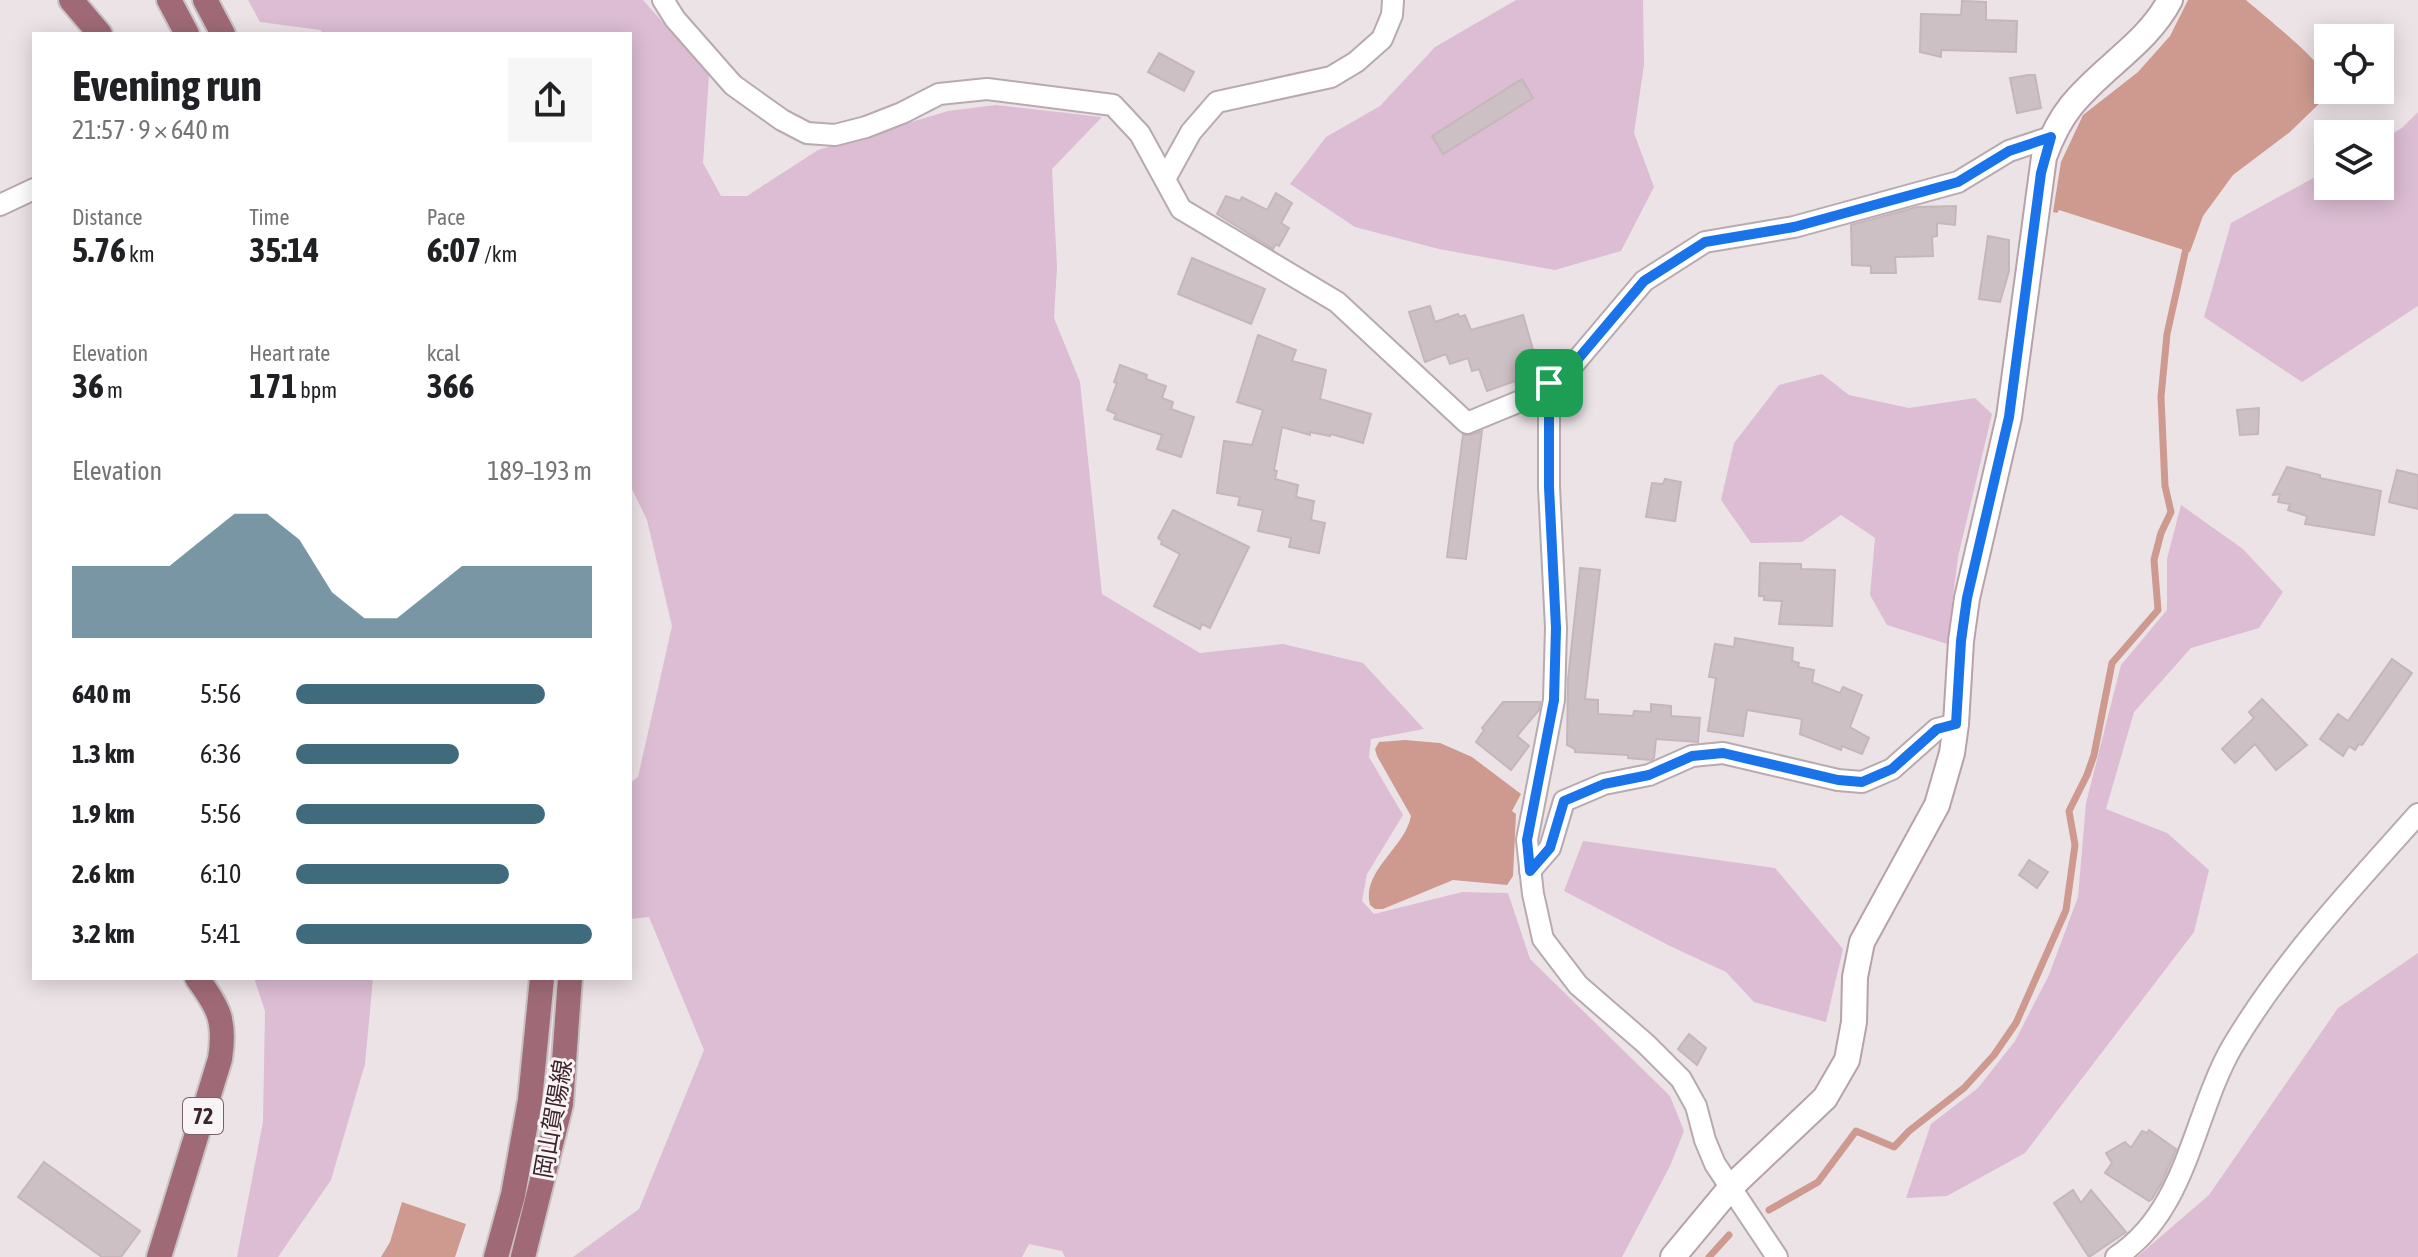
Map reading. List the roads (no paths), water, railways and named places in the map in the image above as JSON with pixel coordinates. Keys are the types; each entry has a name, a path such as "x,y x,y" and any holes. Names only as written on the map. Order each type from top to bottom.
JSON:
{"main road":[{"path":"71,0 98,32"},
{"path":"169,0 186,32"},
{"path":"205,0 222,32"},
{"name":"72","path":"159,1257 220,1059 224,1035 219,1008 198,980"},
{"name":"岡山賀陽線","path":"496,1257 513,1195 530,1100 542,980"},
{"name":"岡山賀陽線","path":"523,1257 561,1104 570,980"}],"street":[{"path":"663,0 675,19 733,85 782,120 807,133 835,135 866,127 939,94 987,89 1113,105 1140,134 1181,209 1337,302 1467,423 1530,397 1567,372 1644,281 1705,242 1794,227 1958,182 2009,151 2051,137"},
{"path":"1165,179 1191,132 1217,102 1331,77 1356,62 1382,39 1392,15 1393,0"},
{"path":"1673,1257 1732,1186 1825,1098 1847,1060 1854,1022 1855,977 1862,942 1937,805 1952,753 1967,598 2009,417 2041,173 2051,137 2072,105 2150,29 2170,0"},
{"path":"0,205 32,190"},
{"path":"1549,383 1549,487 1556,628 1554,700 1527,840 1543,939 1578,985 1681,1079 1696,1106 1715,1164 1777,1257"},
{"path":"1530,871 1550,848 1564,801 1604,784 1649,775 1692,756 1723,753 1838,780 1862,782 1892,769 1937,729 1956,724"},
{"path":"2116,1257 2157,1217 2174,1190 2206,1101 2231,1049 2270,989 2334,908 2418,814"}],"waterway":[{"path":"1769,1210 1818,1182 1856,1131 1894,1147 1909,1131 1964,1088 1994,1055 2016,1023 2066,910 2075,845 2069,811 2094,755 2112,663 2158,610 2154,560 2161,533 2171,512 2165,486 2161,397 2167,334 2187,244"},
{"path":"1709,1257 1729,1235"}]}
